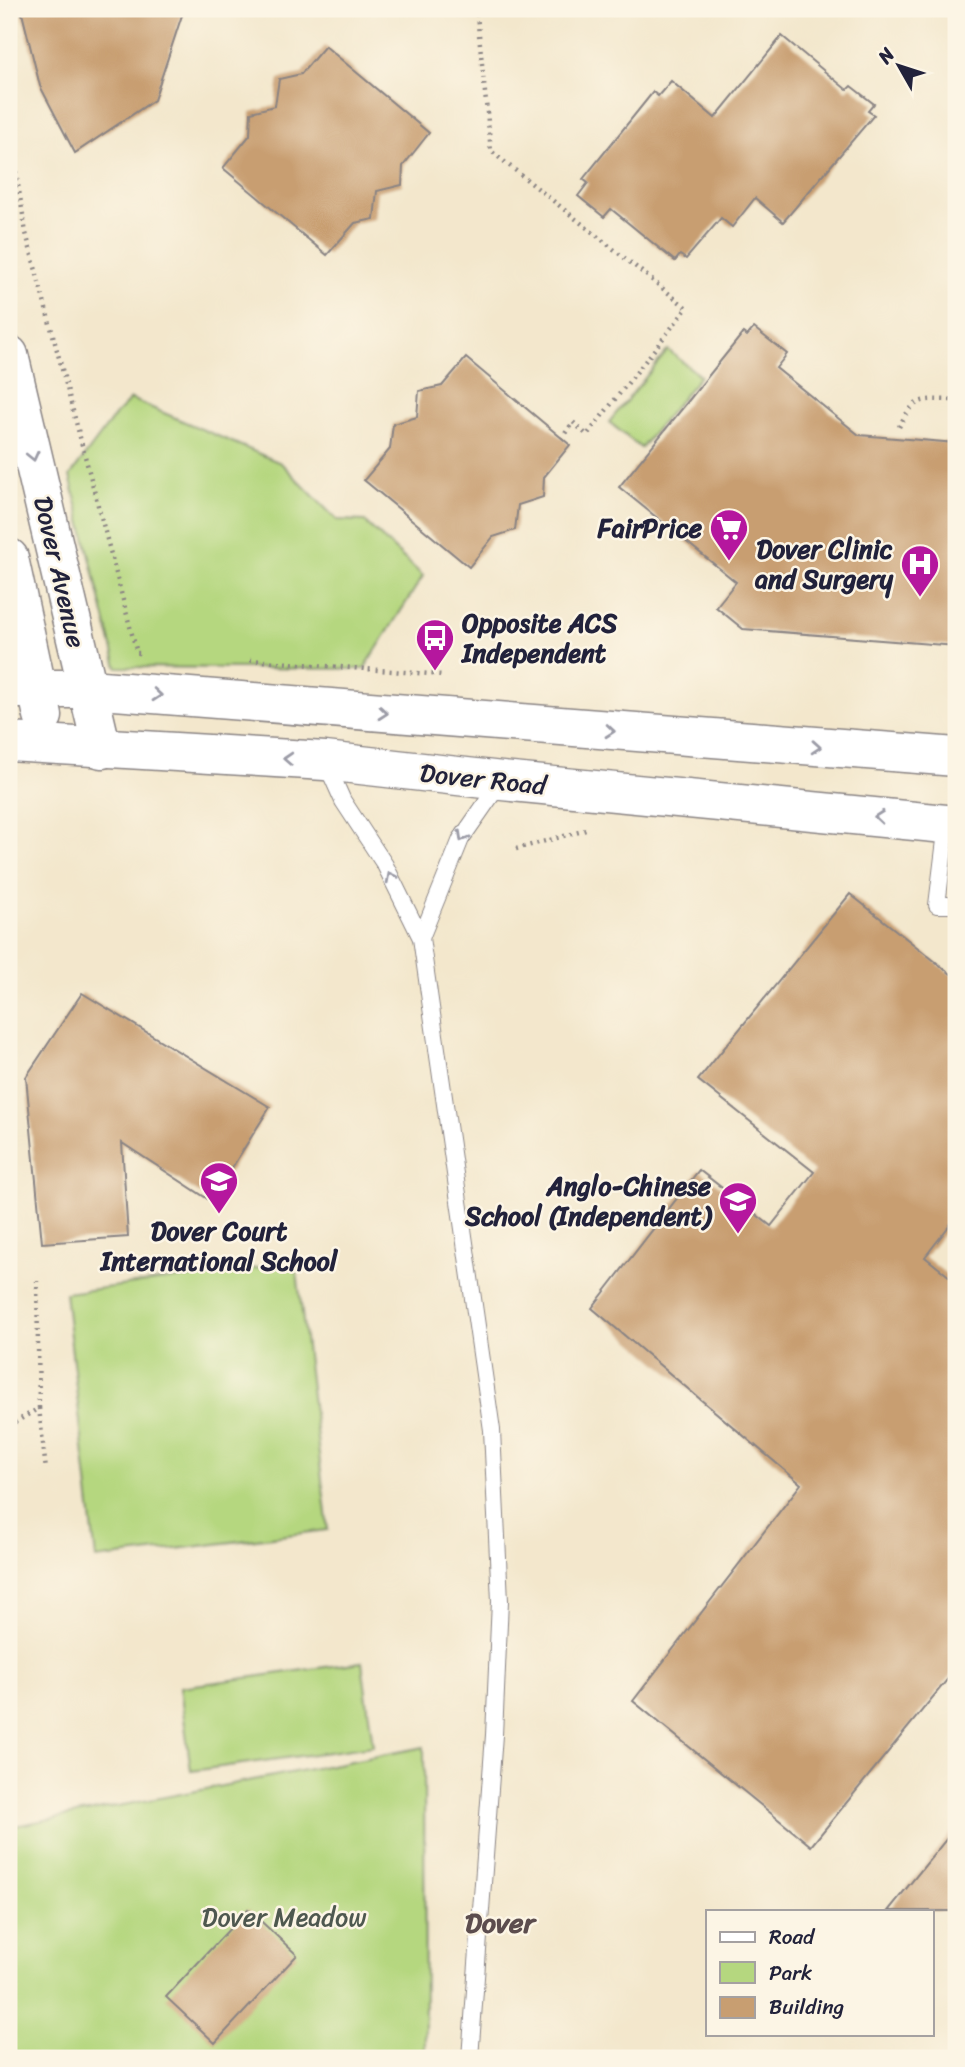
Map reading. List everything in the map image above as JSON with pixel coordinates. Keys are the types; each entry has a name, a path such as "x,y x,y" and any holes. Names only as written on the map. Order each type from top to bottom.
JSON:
{"street":[{"name":"Dover Avenue","path":"9,355 102,749"},
{"name":"Dover Avenue","path":"9,558 24,690 47,746"},
{"path":"24,690 89,690 956,757"},
{"name":"Dover Road","path":"9,742 325,761 502,782 951,824"}],"lane":[{"path":"325,761 343,801 385,865 421,938 492,1430 499,1588 494,1735 470,2058"},
{"path":"421,938 461,839 502,782"},
{"path":"951,824 937,905 956,905"}],"path":[{"path":"482,9 477,15 491,150 687,308 587,435 573,422 562,438"},
{"path":"9,130 26,233 137,653"},
{"path":"899,428 909,407 918,400 956,400"},
{"path":"37,1281 39,1408 46,1469"},
{"path":"9,1426 39,1408"}],"green space":[{"path":"668,350 700,376 641,448 609,422"},
{"path":"131,399 281,463 337,520 364,521 423,576 364,669 117,667 70,476 117,413"},
{"path":"296,1263 328,1530 96,1559 65,1293"},
{"path":"362,1662 373,1746 191,1771 180,1687"},
{"name":"Dover Meadow","path":"424,1747 425,2058 9,2058 9,1827"}],"building":[{"path":"21,9 184,9 154,100 75,153 40,86"},
{"path":"782,36 847,90 851,86 874,104 868,111 874,115 783,222 755,198 732,227 721,218 686,259 680,255 675,261 611,209 604,217 578,196 588,183 583,179 653,92 658,96 671,81 715,118"},
{"path":"325,46 429,133 403,166 402,185 377,191 374,219 355,223 327,255 223,168 250,135 251,112 275,106 279,79 301,74"},
{"path":"754,328 787,354 776,368 859,435 956,443 956,646 743,629 716,607 736,582 619,487 743,333 747,336"},
{"path":"466,358 570,445 544,477 543,497 518,505 515,530 493,537 469,567 364,480 390,449 393,424 417,417 419,391 442,386"},
{"path":"850,894 956,978 956,1217 925,1257 956,1282 956,1669 811,1846 633,1701 801,1484 592,1308 699,1170 771,1226 814,1172 698,1080"},
{"path":"82,993 270,1107 211,1201 122,1143 128,1237 42,1243 26,1077"},
{"path":"956,1827 956,1911 889,1910"},
{"path":"248,1909 297,1955 215,2043 166,1997"}],"place":[{"name":"FairPrice","path":"729,562"},
{"name":"Dover Clinic and Surgery","path":"920,598"},
{"name":"Opposite ACS Independent","path":"435,672"},
{"name":"Dover Court International School","path":"219,1215"},
{"name":"Anglo-Chinese School (Independent)","path":"738,1235"}],"district":[{"name":"Dover","path":"500,1922"}]}
